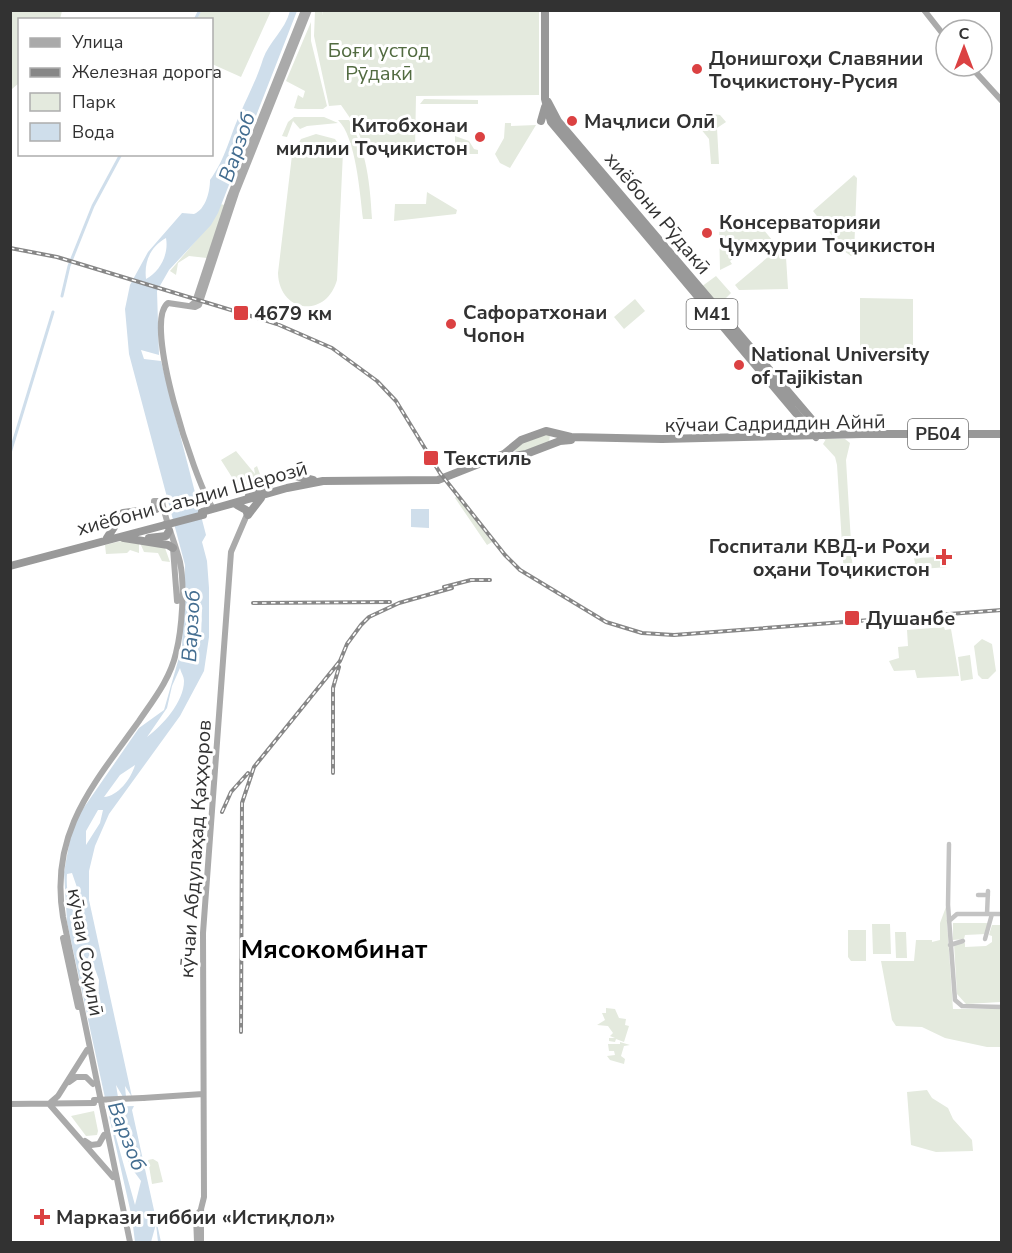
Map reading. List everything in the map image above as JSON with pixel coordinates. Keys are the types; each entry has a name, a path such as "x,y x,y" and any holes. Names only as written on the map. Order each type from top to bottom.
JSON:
{"highway":[{"name":"M41","path":"545,104 547,10"},
{"name":"M41","path":"547,10 545,104 554,124"},
{"path":"554,124 541,124 545,104 556,97"},
{"name":"хиёбони Рӯдакӣ","path":"554,124 819,436"},
{"name":"хиёбони Саъдии Шерозӣ","path":"257,498 287,488 324,481 436,480 505,453 521,440 543,432 553,433"},
{"name":"кӯчаи Садриддин Айнӣ","path":"553,433 568,437 677,439 874,435 1002,436"},
{"name":"кӯчаи Садриддин Айнӣ","path":"549,445 568,440 683,442 819,436"},
{"name":"хиёбони Саъдии Шерозӣ","path":"10,564 145,530 257,498 320,484 442,481 501,458 526,454 549,445"},
{"path":"297,468 295,473 299,477"},
{"path":"287,488 290,481 285,475 324,481"},
{"path":"234,504 269,485"},
{"path":"248,515 257,498"},
{"path":"234,504 246,510 248,515"},
{"path":"107,538 123,513 157,507"},
{"name":"хиёбони Саъдии Шерозӣ","path":"10,564 165,524"},
{"path":"115,525 121,535 173,548"}],"main road":[{"path":"205,512 211,506 199,483 177,410 162,341 164,305 171,302 190,306 199,305 212,257 304,10"},
{"path":"293,44 309,10"},
{"path":"924,10 934,23"},
{"path":"981,78 1002,101"},
{"path":"208,500 234,504"},
{"path":"157,507 165,524"},
{"name":"кӯчаи Соҳилӣ","path":"157,507 178,564"},
{"name":"кӯчаи Абдулаҳад Қаҳҳоров","path":"199,1242 196,1216 201,1209 204,1197 203,933 231,553 248,515"},
{"name":"кӯчаи Соҳилӣ","path":"128,1242 93,1084 57,899 57,875 62,842 78,801 152,698 167,672 177,631 178,564 165,524"},
{"path":"77,994 128,1242"},
{"path":"50,1103 58,1096 87,1050"},
{"path":"67,1103 62,1094 71,1080 86,1077 93,1084"},
{"path":"10,1102 67,1103 203,1097"},
{"path":"50,1103 113,1177"},
{"path":"67,1103 62,1108 62,1113 87,1143 99,1144 104,1135"}],"green space":[{"path":"11,10 62,11 60,18 18,18 18,84 12,89"},
{"name":"Боғи устод Рӯдакӣ","path":"324,10 539,11 539,95 416,96 415,150 365,151 357,128 341,105 329,106 314,36 315,11 323,11 322,15"},
{"path":"201,11 271,11 241,77 213,64 213,18 198,18"},
{"path":"311,22 311,41 327,106 323,109 298,109 294,108 298,95 303,98 305,91 286,81"},
{"path":"424,99 478,100 478,104 420,104"},
{"path":"712,114 720,115 726,122 717,128 719,164 711,164 709,139 696,123"},
{"path":"294,117 324,117 338,123 307,126 300,129 293,121 287,137 282,136 288,122"},
{"path":"338,120 349,120 360,144 369,180 372,219 363,219 353,152 344,128"},
{"path":"505,123 511,123 511,126 536,125 510,168 500,163 495,154 504,138"},
{"path":"316,134 335,139 343,152 337,280 331,293 323,301 304,306 294,303 286,296 280,286 278,273 292,155 301,139"},
{"path":"455,136 469,141 474,149 478,150 478,154 455,154"},
{"path":"854,175 857,178 854,254 851,256 844,251 813,211"},
{"path":"427,192 457,210 456,214 394,221 395,204 426,204"},
{"path":"220,204 225,205 207,258 189,256 178,263 176,275 170,271 211,223"},
{"path":"719,221 750,221 759,224 786,257 788,289 739,290 735,285 768,257 755,241 730,261 732,264 720,270"},
{"path":"716,276 731,293 718,306 701,287"},
{"path":"860,298 913,299 913,357 860,357"},
{"path":"635,299 645,311 624,329 614,317"},
{"path":"544,433 550,435 549,442 527,452 515,451 518,445"},
{"path":"826,439 845,439 850,443 846,460 853,575 844,575 837,465 835,457 823,444"},
{"path":"236,451 255,474 254,468 257,466 264,485 252,492 240,490 221,460"},
{"path":"457,496 492,542 487,545 455,498"},
{"path":"121,541 139,543 139,553 130,550 127,553 106,554 105,545"},
{"path":"140,543 165,548 170,562 162,561 158,553 144,552"},
{"path":"940,557 941,564 947,563 948,567 908,570 908,564 915,563 914,558"},
{"path":"944,627 945,630 951,629 959,676 917,678 915,670 894,671 889,661 899,658 898,647 908,646 907,630"},
{"path":"982,639 992,644 996,671 988,679 982,679 978,675 974,646"},
{"path":"970,655 973,679 961,681 958,657"},
{"path":"946,907 953,1009 1001,1009 1001,1047 987,1047 945,1038 922,1027 896,1026 892,1020 881,961 914,961 916,940 932,940 932,942 940,940 940,923"},
{"path":"953,923 988,923 986,934 965,935 964,939 953,940"},
{"path":"872,924 890,924 891,954 873,954"},
{"path":"992,925 1000,925 1001,1002 966,1004 957,994 954,944 965,943 965,947 986,946 992,942 992,936 989,935"},
{"path":"848,930 866,930 866,961 851,961 848,957"},
{"path":"895,932 906,932 907,958 896,958"},
{"path":"606,1008 615,1009 619,1018 626,1019 625,1025 629,1026 624,1042 616,1039 615,1042 609,1041 609,1038 615,1038 610,1036 613,1033 608,1026 597,1025 605,1020 602,1013 606,1013"},
{"path":"620,1042 630,1045 624,1046 621,1056 625,1059 624,1064 610,1060 607,1056 615,1055 614,1051 609,1051 608,1044 620,1044"},
{"path":"927,1090 932,1098 948,1108 953,1119 972,1140 973,1151 936,1152 911,1145 907,1092"},
{"path":"94,1111 97,1135 86,1136 71,1116"},
{"path":"153,1159 158,1162 163,1182 152,1184 148,1160"}],"water":[{"path":"290,11 297,11 218,213 211,225 169,270 157,291 159,355 141,350 144,359 161,361 206,535 202,542 207,561 209,588 209,637 204,671 180,716 109,814 95,846 89,871 89,900 132,1097 125,1086 126,1097 123,1097 116,1085 118,1097 105,1098 67,922 64,872 71,834 78,816 139,728 164,710 182,647 185,565 129,354 125,309 130,285 148,252 182,213 194,214 202,208 208,194 210,180 224,156 266,53","holes":["166,238 165,256 155,272 146,279 149,256","200,602 202,607 201,640 196,645 190,641 188,606","180,668 184,678 180,697 165,720 147,737 167,708 172,686","135,765 123,786 114,794 104,797 120,775","98,810 103,810 100,823 86,845 86,831","72,873 80,896 75,914 67,889 67,874","91,958 99,980 98,1001 89,979 89,964 87,964"]},
{"path":"411,509 429,509 429,528 411,527"},
{"path":"134,1106 132,1110 161,1242 158,1242 156,1224 151,1242 135,1242 132,1218 107,1107","holes":["114,1130 120,1137 130,1166 141,1181 135,1205"]}],"waterway":[{"path":"196,18 200,10"},
{"path":"62,296 69,266 93,206 120,156"},
{"path":"10,453 53,312"},
{"name":"Варзоб","path":"189,617 190,601"}],"taxiway":[{"path":"949,844 948,905 955,1000 962,1006 1002,1007"},
{"path":"987,914 988,891"},
{"path":"978,895 988,895"},
{"path":"949,921 957,914 1002,914"},
{"path":"985,939 992,914"},
{"path":"950,945 963,941"}],"railway":[{"path":"10,248 57,257 277,324 332,348 377,381 396,401 440,473 505,555 520,570 606,622 642,633 674,635 1002,610"},
{"path":"444,587 471,580 490,580"},
{"path":"241,1032 242,803 254,767 340,661 347,644 369,617 399,603 452,588"},
{"path":"253,603 390,602"},
{"path":"333,773 333,688 339,667"},
{"path":"222,812 231,792 248,773"}],"place":[{"name":"Донишгоҳи Славянии Тоҷикистону-Русия","path":"697,69"},
{"name":"Маҷлиси Олӣ","path":"572,121"},
{"name":"Китобхонаи миллии Тоҷикистон","path":"480,137"},
{"name":"Консерваторияи Ҷумҳурии Тоҷикистон","path":"707,233"},
{"name":"4679 км","path":"241,313"},
{"name":"Сафоратхонаи Чопон","path":"451,324"},
{"name":"National University of Tajikistan","path":"739,365"},
{"name":"Текстиль","path":"431,458"},
{"name":"Госпитали КВД-и Роҳи оҳани Тоҷикистон","path":"944,557"},
{"name":"Душанбе","path":"852,618"},
{"name":"Маркази тиббии «Истиқлол»","path":"42,1217"}],"district":[{"name":"Мясокомбинат","path":"334,949"}]}
